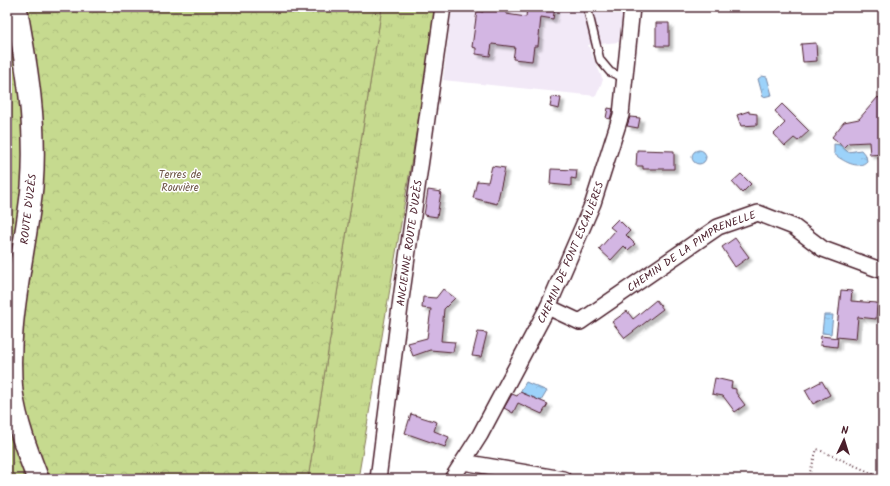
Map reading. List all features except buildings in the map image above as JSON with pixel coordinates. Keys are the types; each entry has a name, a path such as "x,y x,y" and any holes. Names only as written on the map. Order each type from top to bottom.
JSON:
{"main road":[{"name":"ROUTE D'UZÈS","path":"16,7 31,103 33,145 32,187 14,313 11,353 12,392 22,438 38,479"}],"street":[{"name":"ANCIENNE ROUTE D'UZÈS","path":"378,479 401,299 443,7"},
{"name":"CHEMIN DE FONT ESCALIÈRES","path":"452,479 480,435 548,307 593,203 620,115 632,7"},
{"name":"CHEMIN DE LA PIMPRENELLE","path":"548,307 580,322 718,227 758,213 794,227 823,249 883,271"},
{"path":"463,462 563,479"}],"lane":[{"path":"587,7 600,60 610,72 624,78"}],"path":[{"path":"808,479 817,450 883,478"}],"shaded area":[{"path":"452,7 623,7 619,42 588,45 603,80 596,96 443,80"}],"green space":[{"name":"Terres de Rouvière","path":"7,7 382,7 308,479 7,479"},
{"path":"382,7 436,7 358,479 308,479"}],"water":[{"path":"762,76 767,77 772,95 763,97 758,79"},
{"path":"834,144 840,145 848,152 861,150 866,156 867,161 859,165 850,164 834,154"},
{"path":"699,150 704,152 706,157 704,162 699,164 694,162 692,157 694,152"},
{"path":"824,315 833,315 831,334 822,333"},
{"path":"526,382 547,391 541,401 520,392"}]}
